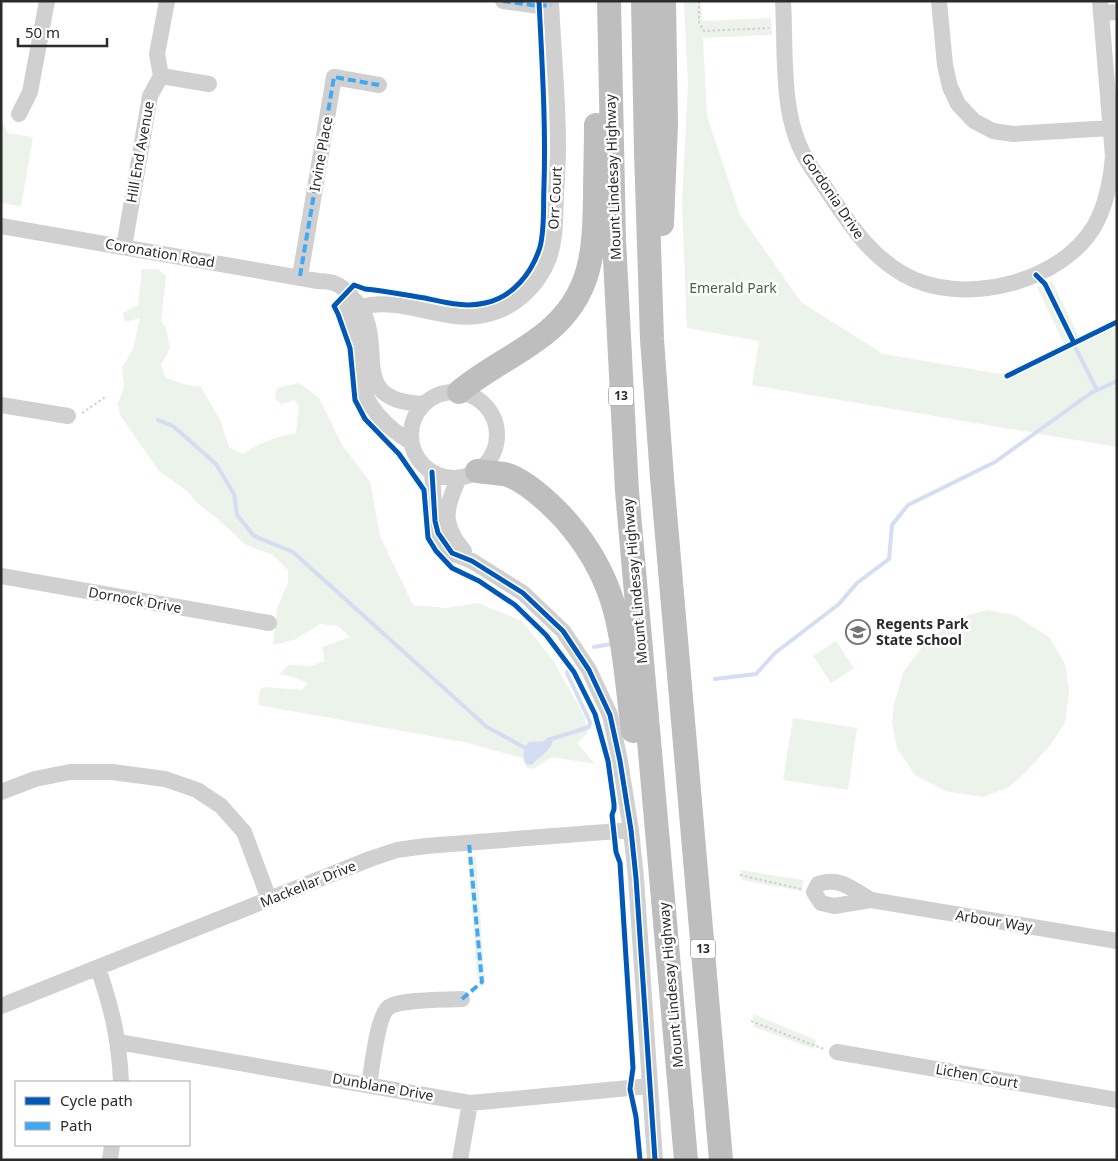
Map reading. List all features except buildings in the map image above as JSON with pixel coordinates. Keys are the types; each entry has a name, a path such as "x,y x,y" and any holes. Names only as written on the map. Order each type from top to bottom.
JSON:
{"highway":[{"path":"458,392 477,377 552,328 570,308 587,276 594,238 598,35 608,1"},
{"name":"Mount Lindesay Highway","path":"608,1 614,240 627,491 686,1160"},
{"name":"13","path":"643,1 652,339 663,497 721,1160"},
{"path":"652,339 660,305 666,124 664,1"},
{"path":"468,475 504,474 527,486 544,499 562,517 579,536 591,554 609,590 615,612 638,761 654,789"}],"street":[{"path":"19,114 30,92 47,1"},
{"path":"167,1 157,54 161,76 209,84"},
{"path":"503,1 539,6 551,3"},
{"name":"Gordonia Drive","path":"783,1 787,94 793,128 804,156 860,238 880,259 905,276 930,285 958,290 984,288 1036,276 1060,261 1079,245 1094,226 1106,200 1111,179 1113,156 1106,9"},
{"path":"939,1 944,65 950,87 958,104 974,122 992,131 1013,134 1111,128"},
{"name":"Orr Court","path":"355,310 382,304 468,317 482,315 497,311 511,304 525,295 537,282 550,256 555,220 558,146 551,3"},
{"name":"Hill End Avenue","path":"124,247 150,96 161,76"},
{"name":"Irvine Place","path":"300,276 334,76 379,84"},
{"name":"Coronation Road","path":"1,226 318,280 367,322 376,383 383,392 399,402 424,404"},
{"name":"Coronation Road","path":"355,310 360,377 364,394 369,403 399,435 411,442"},
{"path":"468,475 445,477 432,472 418,459 411,442 410,432 417,412 434,396 446,392 470,395 480,401 492,414 497,431 497,443 493,454 486,464 468,475 448,502 449,526 454,538 472,561"},
{"path":"1,405 68,416"},
{"path":"432,472 435,520 438,533 452,553 472,561 522,593 545,613 563,632 589,670 610,715 615,734 631,830 655,1160"},
{"name":"Dornock Drive","path":"1,576 269,624"},
{"path":"1,792 35,779 70,772 112,772 165,779 197,790 221,806 244,832 269,899"},
{"name":"Mackellar Drive","path":"1,1006 370,859 398,850 426,846 631,830"},
{"name":"Arbour Way","path":"872,900 841,882 826,880 818,884 814,892 820,903 834,906 872,900 1117,941"},
{"path":"98,968 111,1008 118,1042 121,1081"},
{"path":"369,1085 380,1018 387,1008 398,1003 462,999"},
{"name":"Dunblane Drive","path":"118,1042 470,1103 650,1086"},
{"name":"Lichen Court","path":"837,1052 1117,1100"},
{"path":"460,1160 470,1103"},
{"path":"110,1160 112,1146"}],"path":[{"path":"699,1 700,23 704,31 784,27"},
{"path":"68,416 76,416 107,396"},
{"path":"740,875 814,892"},
{"path":"752,1021 815,1046 837,1052"}],"green space":[{"name":"Emerald Park","path":"684,1 701,1 702,21 771,18 772,35 703,38 707,116 740,215 801,302 883,354 1001,374 1064,344 1037,287 1052,281 1079,337 1117,318 1117,447 752,385 759,341 687,328 682,203 688,87"},
{"path":"1,119 8,133 33,137 21,206 1,203"},
{"path":"142,269 158,269 166,276 161,321 166,328 170,348 161,365 166,378 187,385 201,387 220,420 229,447 243,454 268,441 296,433 299,406 294,400 282,404 275,399 277,388 299,383 319,398 342,445 370,482 380,536 413,605 446,608 478,603 522,621 553,660 584,716 588,733 577,743 595,764 552,757 533,769 527,768 522,758 464,742 258,705 260,690 264,687 302,690 308,683 279,674 289,665 310,666 325,661 322,647 350,637 338,626 320,624 294,640 273,645 277,608 288,583 288,570 273,555 246,545 197,503 187,491 159,471 120,415 118,404 124,386 122,368 133,349 140,318 125,322 123,313 138,305","holes":["536,741 544,741 550,749 532,764 526,764"]},
{"path":"987,610 1014,615 1049,637 1065,664 1069,691 1065,723 1051,744 1029,769 1009,787 983,797 945,791 915,775 897,748 892,723 894,704 904,671 923,646 946,626 968,615"},
{"path":"836,641 854,668 831,683 813,656"},
{"path":"793,718 857,728 848,790 783,780"},
{"path":"476,857 485,983 477,979 468,858"},
{"path":"740,870 803,880 802,891 742,880"},
{"path":"753,1014 816,1040 814,1049 754,1027"}],"water":[{"path":"549,737 553,740 547,751 532,765 526,764 524,752 529,742 544,741"}],"waterway":[{"path":"1075,347 1097,390"},
{"path":"715,679 756,674 775,653 839,604 857,583 889,559 892,525 908,505 995,462 1091,393 1117,381"},
{"path":"158,420 173,426 216,464 234,494 237,515 254,536 293,552 487,727 527,749"},
{"path":"594,647 611,644"},
{"path":"548,740 589,727 590,722 567,673 569,668"}],"marked path":[{"path":"503,1 539,6 551,5"},
{"path":"300,276 334,77 379,85"},
{"path":"462,999 482,982 469,843"}],"cycle path":[{"path":"539,1 544,117 543,225 540,247 526,275 513,290 485,303 455,304 365,289 354,285 334,306 350,348 355,400 365,419 399,454 424,490 428,538 436,551 452,568 479,581 515,605 546,635 574,672 595,714 608,761 614,804 612,815 616,852 620,863 633,1068 630,1089 636,1117 640,1160"},
{"path":"1036,275 1045,284 1074,343"},
{"path":"1007,376 1117,322"},
{"path":"432,472 435,521 438,533 452,553 472,561 523,593 563,631 589,670 610,715 620,761 631,830 636,878 655,1160"}],"place":[{"name":"Regents Park State School","path":"858,632"}]}
